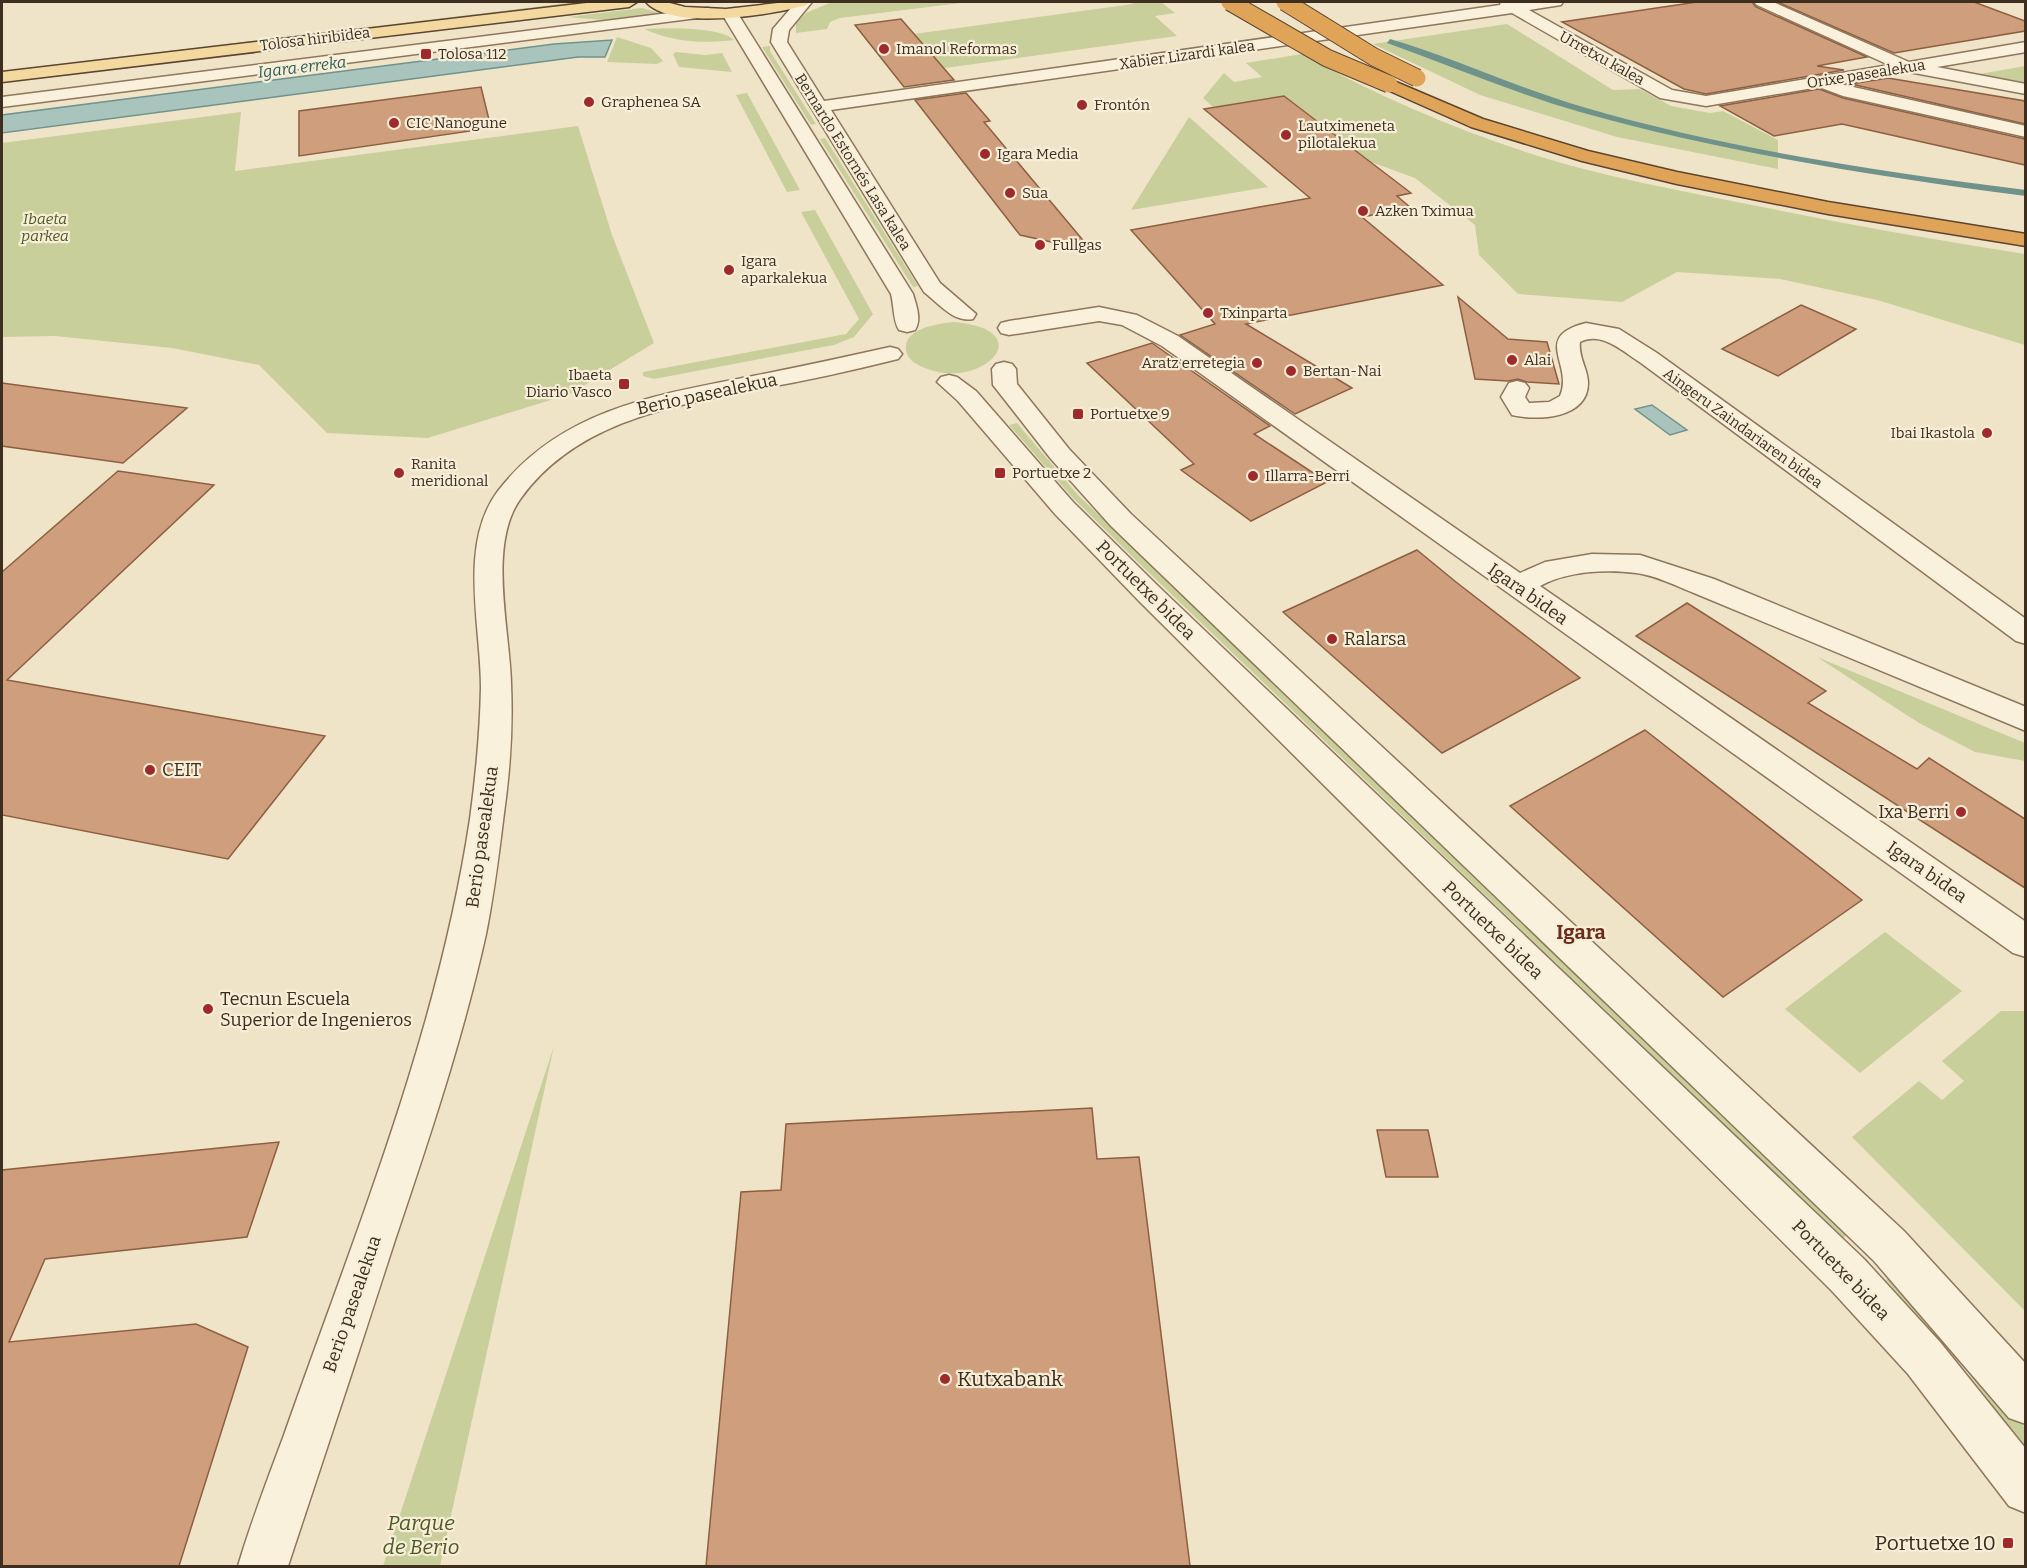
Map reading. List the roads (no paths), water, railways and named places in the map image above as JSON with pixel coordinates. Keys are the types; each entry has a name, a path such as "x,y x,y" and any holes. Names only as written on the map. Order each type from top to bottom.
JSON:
{"highway":[{"path":"1230,2 1328,58 1477,123 1592,158 1677,178 1828,208 2025,240"},
{"path":"1259,2 1389,84"},
{"path":"1286,2 1374,57 1474,103 1568,134 1750,174"}],"main road":[{"name":"Tolosa hiribidea","path":"2,66 537,2"},
{"name":"Tolosa hiribidea","path":"2,77 629,2"},
{"name":"Tolosa hiribidea","path":"654,2 712,24 730,14 770,10 802,2"}],"street":[{"name":"Tolosa hiribidea","path":"470,43 551,18 627,7 643,2"},
{"name":"Bernardo Estornés Lasa kalea","path":"802,2 786,20 778,38 932,287 965,314"},
{"name":"Xabier Lizardi kalea","path":"818,106 1507,4 1556,2"},
{"path":"1762,2 1905,66 2025,89"},
{"name":"Urretxu kalea","path":"1507,4 1666,94 1706,101"},
{"name":"Bernardo Estornés Lasa kalea","path":"730,14 902,294 911,336"},
{"name":"Tolosa hiribidea","path":"2,102 630,25 712,24 747,40"},
{"name":"Orixe pasealekua","path":"1706,101 2025,47"},
{"path":"1818,81 1843,91 2025,132"},
{"path":"965,314 982,316 1008,328 1016,338 1018,348 1014,359 1004,369"},
{"name":"Berio pasealekua","path":"263,1566 422,1098 448,1011 468,932 494,767 496,684 488,554 498,515 508,496 539,462 581,433 605,421 657,402 911,336 965,314"},
{"name":"Igara bidea","path":"1008,328 1099,314 1129,320 1170,341 2025,942"},
{"name":"Aingeru Zaindariaren bidea","path":"1517,388 1513,398 1521,410 1542,412 1559,407 1571,400 1575,387 1574,372 1566,350 1569,339 1586,330 1611,334 1649,358 1688,389 2025,633"},
{"name":"Portuetxe bidea","path":"2025,1401 1993,1361 1889,1246 1121,520 1060,454 1005,385 1004,369 989,376 939,381 967,396 1064,508 1149,594 1848,1275 1924,1358 2025,1489"},
{"path":"1517,587 1545,571 1592,563 1640,564 1704,586 2025,720"}],"water":[{"path":"612,40 605,57 578,57 2,133 2,115 554,44"},
{"path":"1652,405 1687,430 1670,435 1635,409"}],"waterway":[{"path":"1390,41 1534,95 1637,124 1803,160 2026,193"}],"place":[{"name":"Imanol Reformas","path":"884,49"},
{"name":"Tolosa 112","path":"426,54"},
{"name":"Graphenea SA","path":"589,102"},
{"name":"Frontón","path":"1082,105"},
{"name":"CIC Nanogune","path":"394,123"},
{"name":"Lautximeneta pilotalekua","path":"1286,135"},
{"name":"Igara Media","path":"985,154"},
{"name":"Sua","path":"1010,193"},
{"name":"Azken Tximua","path":"1363,211"},
{"name":"Fullgas","path":"1040,245"},
{"name":"Igara aparkalekua","path":"729,270"},
{"name":"Txinparta","path":"1208,313"},
{"name":"Alai","path":"1512,360"},
{"name":"Aratz erretegia","path":"1257,363"},
{"name":"Bertan-Nai","path":"1291,371"},
{"name":"Ibaeta Diario Vasco","path":"624,384"},
{"name":"Portuetxe 9","path":"1078,414"},
{"name":"Ibai Ikastola","path":"1987,433"},
{"name":"Ranita meridional","path":"399,473"},
{"name":"Portuetxe 2","path":"1000,473"},
{"name":"Illarra-Berri","path":"1253,476"},
{"name":"Ralarsa","path":"1332,639"},
{"name":"CEIT","path":"150,770"},
{"name":"Ixa Berri","path":"1961,812"},
{"name":"Tecnun Escuela Superior de Ingenieros","path":"208,1009"},
{"name":"Kutxabank","path":"945,1379"},
{"name":"Portuetxe 10","path":"2008,1543"}],"district":[{"name":"Igara","path":"1581,932"}],"water label":[{"name":"Igara erreka","path":"302,67"}],"park label":[{"name":"Ibaeta parkea","path":"45,228"},
{"name":"Parque de Berio","path":"421,1535"}]}
